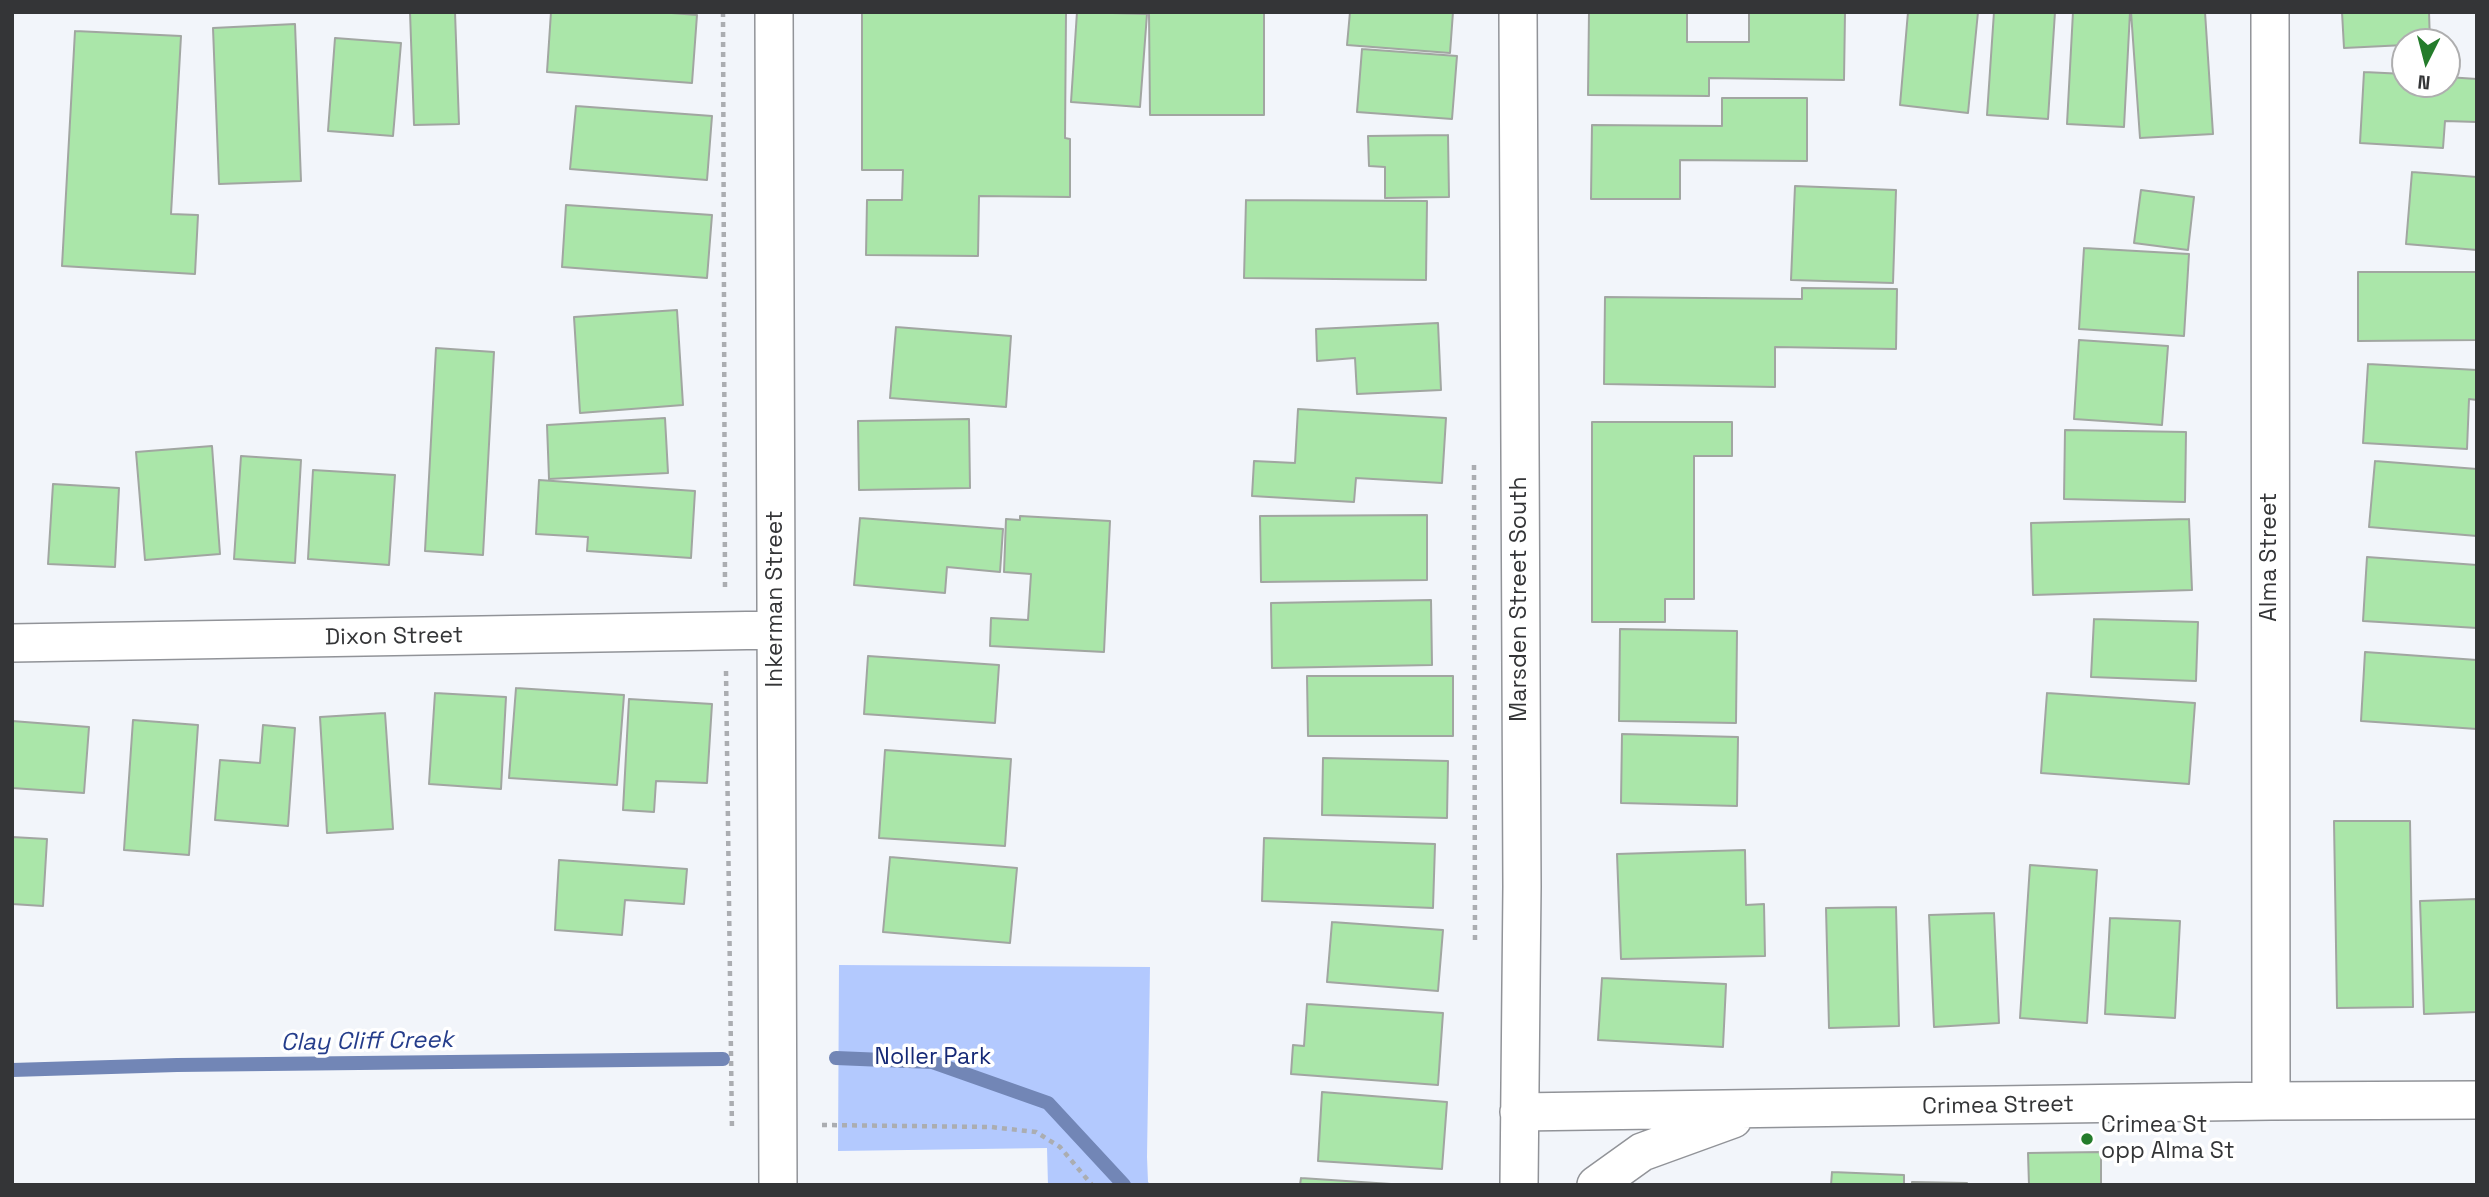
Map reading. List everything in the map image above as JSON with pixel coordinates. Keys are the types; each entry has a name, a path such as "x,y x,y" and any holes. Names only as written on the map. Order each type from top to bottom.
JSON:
{"street":[{"name":"Inkerman Street","path":"774,12 778,1185"},
{"name":"Marsden Street South","path":"1518,12 1522,886 1519,1185"},
{"name":"Alma Street","path":"2270,12 2271,1101"},
{"name":"Dixon Street","path":"12,643 776,630"},
{"name":"Crimea Street","path":"1519,1112 2477,1100"},
{"path":"1596,1185 1642,1153 1757,1110"}],"path":[{"path":"1474,459 1475,947"},
{"path":"822,1125 991,1127 1036,1132 1060,1147 1092,1185"}],"green space":[{"name":"Noller Park","path":"839,965 1150,967 1147,1157 1148,1182 1151,1185 1048,1185 1047,1148 838,1151"}],"building":[{"path":"410,12 455,12 459,124 414,125"},
{"path":"551,12 659,12 697,15 692,83 547,72"},
{"path":"1066,12 1065,138 1070,139 1070,197 979,196 978,256 866,255 867,200 902,200 903,170 862,170 862,13"},
{"path":"1077,12 1147,14 1140,107 1071,102"},
{"path":"1149,12 1264,12 1264,115 1150,115"},
{"path":"1350,12 1453,12 1450,53 1347,45"},
{"path":"1589,12 1687,12 1687,42 1749,42 1749,12 1845,12 1844,80 1709,78 1709,96 1588,95"},
{"path":"1908,12 1978,12 1968,113 1900,105"},
{"path":"1994,12 2055,12 2048,119 1987,115"},
{"path":"2073,12 2130,12 2124,127 2067,124"},
{"path":"2131,12 2205,12 2213,134 2140,138"},
{"path":"2342,12 2429,12 2430,28 2391,28 2391,46 2344,48"},
{"path":"295,24 301,181 219,184 213,28"},
{"path":"75,31 181,36 171,214 198,215 195,274 62,266"},
{"path":"335,38 401,43 393,136 328,131"},
{"path":"1362,49 1457,56 1452,119 1357,112"},
{"path":"2364,72 2391,73 2391,98 2461,98 2461,78 2477,79 2477,122 2445,121 2443,148 2360,143"},
{"path":"1722,98 1807,98 1807,161 1680,160 1680,199 1591,199 1592,125 1722,126"},
{"path":"576,106 712,116 707,180 570,169"},
{"path":"1448,135 1449,197 1385,198 1385,167 1369,166 1368,136"},
{"path":"2412,172 2477,177 2477,250 2406,244"},
{"path":"1795,186 1896,190 1893,283 1791,280"},
{"path":"2141,190 2194,197 2188,250 2134,243"},
{"path":"1246,200 1427,201 1426,280 1244,278"},
{"path":"566,205 712,215 707,278 562,267"},
{"path":"2084,248 2189,254 2184,336 2079,329"},
{"path":"2358,272 2477,272 2477,340 2358,341"},
{"path":"1802,288 1897,289 1896,349 1775,347 1775,387 1604,384 1605,297 1802,299"},
{"path":"677,310 683,405 580,413 574,317"},
{"path":"1438,323 1441,390 1357,394 1355,358 1317,361 1316,329"},
{"path":"896,327 1011,336 1006,407 890,398"},
{"path":"2079,340 2168,346 2162,425 2074,419"},
{"path":"436,348 494,352 483,555 425,551"},
{"path":"2368,364 2477,370 2477,400 2469,399 2467,449 2363,443"},
{"path":"1298,409 1446,418 1442,483 1356,478 1354,502 1252,496 1254,461 1295,463"},
{"path":"665,418 668,473 549,479 547,425"},
{"path":"969,419 970,488 859,490 858,421"},
{"path":"1592,422 1732,422 1732,456 1694,456 1694,599 1665,599 1665,622 1592,622"},
{"path":"2065,430 2186,432 2185,502 2064,499"},
{"path":"212,446 220,554 145,560 136,452"},
{"path":"241,456 301,460 295,563 234,559"},
{"path":"2375,461 2477,469 2477,536 2369,527"},
{"path":"313,470 395,475 389,565 308,559"},
{"path":"539,480 695,491 691,558 587,551 588,537 536,534"},
{"path":"53,484 119,488 115,567 48,564"},
{"path":"1427,515 1427,580 1261,582 1260,516"},
{"path":"1020,516 1110,521 1104,652 990,646 991,618 1028,620 1031,574 1004,572 1006,519 1020,520"},
{"path":"860,518 1003,529 1000,572 947,567 945,593 854,585"},
{"path":"2189,519 2192,590 2033,595 2031,523"},
{"path":"2367,557 2477,565 2477,628 2363,621"},
{"path":"1431,600 1432,665 1272,668 1271,603"},
{"path":"2094,619 2198,622 2196,681 2091,677"},
{"path":"1620,629 1737,631 1736,723 1619,721"},
{"path":"2365,652 2477,660 2477,729 2361,721"},
{"path":"868,656 999,665 995,723 864,714"},
{"path":"1307,676 1453,676 1453,736 1308,736"},
{"path":"516,688 624,695 617,785 509,778"},
{"path":"435,693 506,697 501,789 429,784"},
{"path":"2047,693 2195,703 2189,784 2041,773"},
{"path":"629,699 712,704 707,783 656,781 654,812 623,810"},
{"path":"385,713 393,829 327,833 320,717"},
{"path":"133,720 198,725 189,855 124,850"},
{"path":"12,721 89,727 84,793 12,788"},
{"path":"263,725 295,728 288,826 215,820 220,760 260,763"},
{"path":"1622,734 1738,737 1737,806 1621,803"},
{"path":"885,750 1011,759 1005,846 879,838"},
{"path":"1323,758 1448,761 1447,818 1322,815"},
{"path":"2334,821 2410,821 2413,1007 2337,1008"},
{"path":"12,837 47,839 43,906 12,904"},
{"path":"1264,838 1435,844 1433,908 1262,901"},
{"path":"1745,850 1746,905 1764,904 1765,956 1621,959 1617,854"},
{"path":"890,857 1017,868 1010,943 883,932"},
{"path":"559,860 687,869 684,904 625,900 622,935 555,930"},
{"path":"2030,865 2097,870 2087,1023 2020,1018"},
{"path":"2477,899 2477,1012 2424,1014 2420,901"},
{"path":"1896,907 1899,1026 1829,1028 1826,908"},
{"path":"1994,913 1999,1023 1934,1027 1929,915"},
{"path":"2110,918 2180,921 2175,1018 2105,1014"},
{"path":"1332,922 1443,930 1438,991 1327,982"},
{"path":"1602,978 1726,984 1723,1047 1598,1040"},
{"path":"1307,1004 1443,1013 1438,1085 1291,1074 1293,1045 1304,1046"},
{"path":"1322,1092 1447,1102 1442,1169 1318,1161"},
{"path":"2101,1152 2101,1185 2029,1185 2028,1153"},
{"path":"1832,1172 1904,1175 1904,1185 1831,1185"},
{"path":"1301,1178 1406,1185 1300,1185"},
{"path":"1912,1182 1967,1183 1967,1185 1912,1185"}],"waterway":[{"name":"Clay Cliff Creek","path":"836,1058 932,1062 1048,1103 1124,1185"},
{"name":"Clay Cliff Creek","path":"12,1070 177,1065 723,1059"}],"place":[{"name":"Crimea St opp Alma St","path":"2087,1139"}]}
